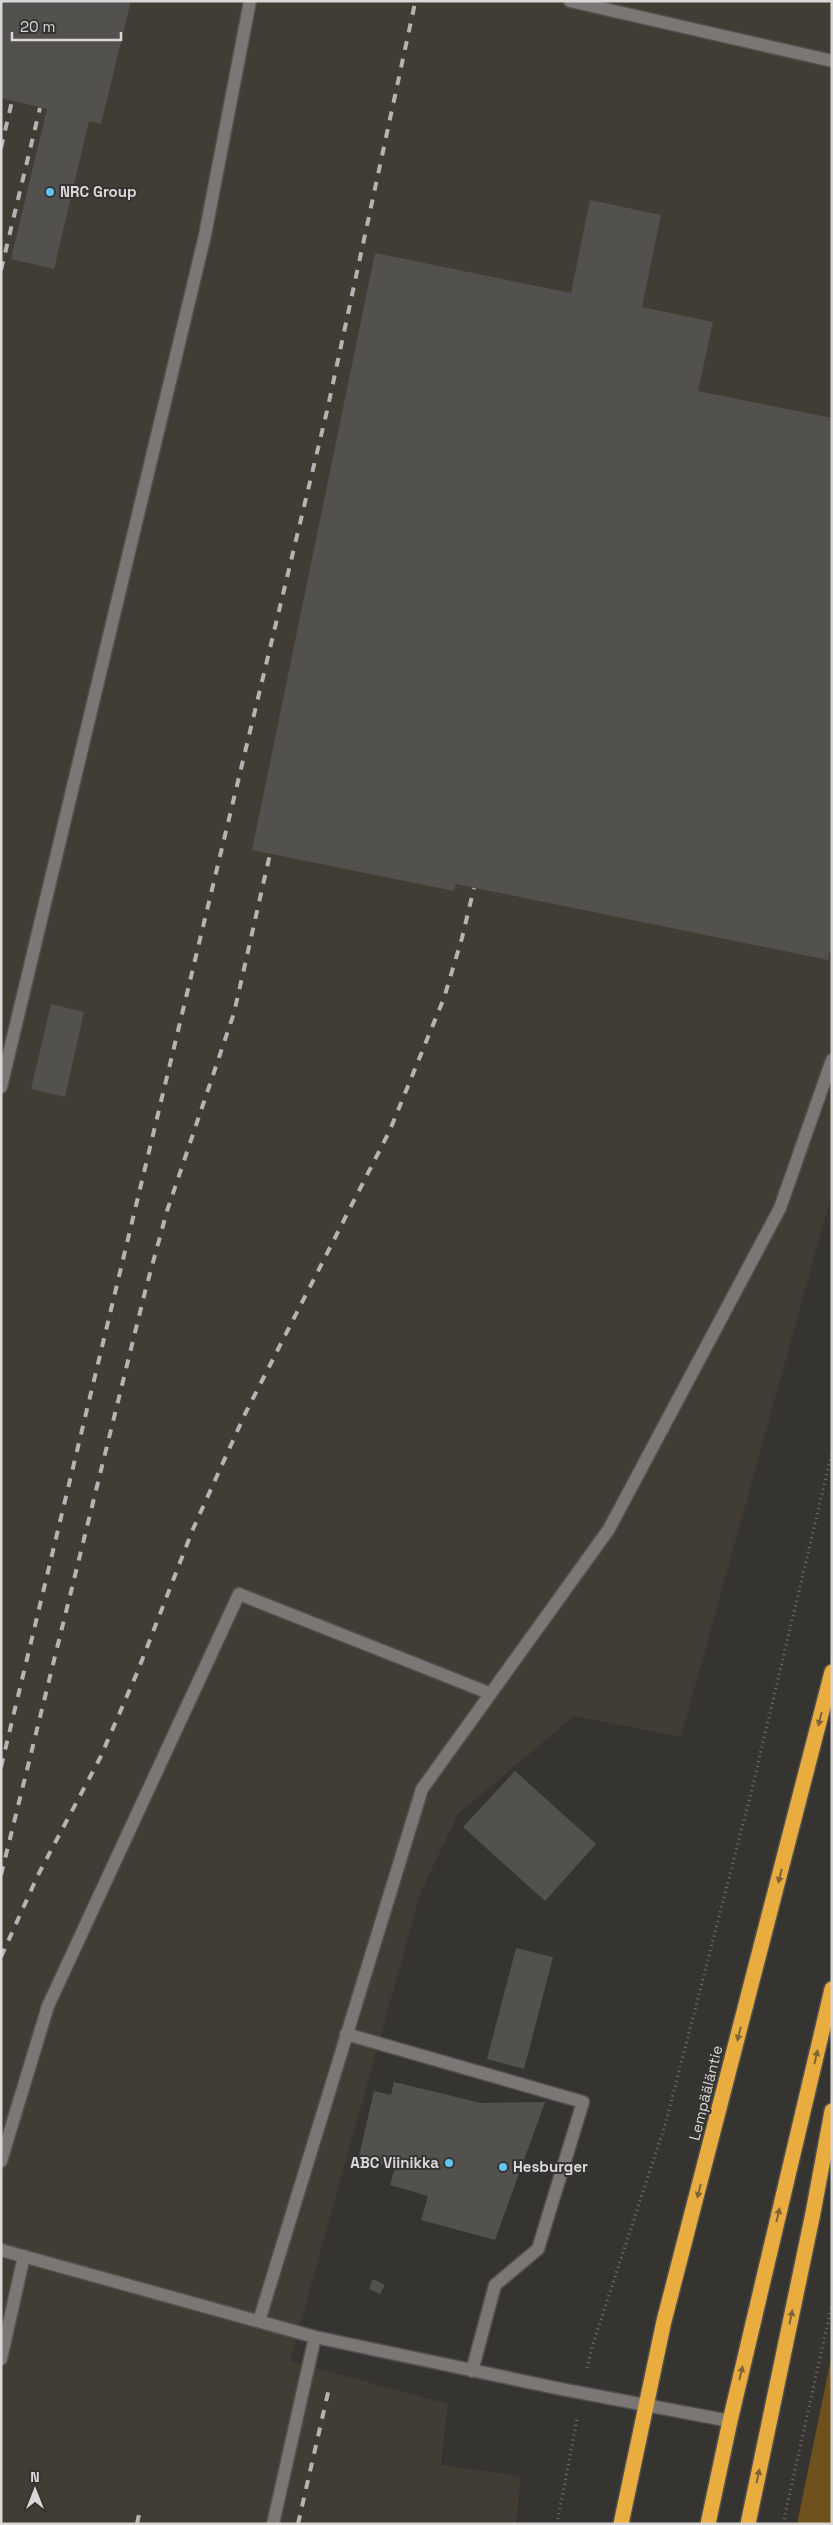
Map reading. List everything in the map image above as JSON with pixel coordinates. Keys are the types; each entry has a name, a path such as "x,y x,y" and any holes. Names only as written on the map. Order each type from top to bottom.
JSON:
{"highway":[{"name":"Lempääläntie","path":"621,2524 664,2321 832,1672"},
{"path":"708,2524 730,2420 832,1989"},
{"path":"748,2524 813,2212 832,2111"}],"street":[{"path":"1,1087 205,235 250,1"},
{"path":"570,1 832,61"},
{"path":"259,2321 422,1789 489,1693 609,1529 780,1208 832,1060"},
{"path":"1,2161 48,2006 239,1594 489,1693"},
{"path":"346,2034 583,2102 538,2249 495,2285 472,2371"},
{"path":"1,2250 315,2337 472,2371 730,2420"},
{"path":"1,2359 24,2256"},
{"path":"273,2524 315,2337"}],"path":[{"path":"557,2524 593,2344 666,2122 752,1789 832,1452"},
{"path":"783,2524 832,2304"}],"shaded area":[{"path":"1,1 832,1 832,1193 681,1737 574,1716 459,1813 421,1891 290,2361 448,2404 441,2465 521,2476 516,2524 1,2524"},
{"path":"832,2354 832,2524 797,2524"}],"building":[{"name":"NRC Group","path":"1,1 131,1 101,124 89,121 54,269 11,259 47,109 1,98"},
{"path":"590,200 661,215 642,307 713,322 698,391 832,418 832,940 828,960 456,884 454,891 252,850 375,253 571,293"},
{"path":"51,1004 84,1012 65,1097 31,1089"},
{"path":"515,1771 596,1844 545,1901 463,1827"},
{"path":"516,1948 553,1957 524,2069 487,2059"},
{"name":"ABC Viinikka","path":"394,2082 481,2103 545,2102 495,2240 421,2220 428,2196 390,2185 395,2167 358,2160 374,2091 391,2095"},
{"path":"373,2279 385,2285 380,2294 369,2289"}],"railway":[{"path":"1,1767 327,411 415,3"},
{"path":"1,148 12,101"},
{"path":"1,270 40,108"},
{"path":"1,1875 146,1288 167,1211 234,1013 270,854"},
{"path":"1,1957 38,1875 100,1758 137,1673 193,1529 245,1414 390,1130 444,998 462,938 474,888"},
{"path":"298,2524 330,2384"},
{"path":"137,2524 140,2510"}],"place":[{"name":"NRC Group","path":"50,192"},
{"name":"ABC Viinikka","path":"449,2163"},
{"name":"Hesburger","path":"503,2167"}]}
